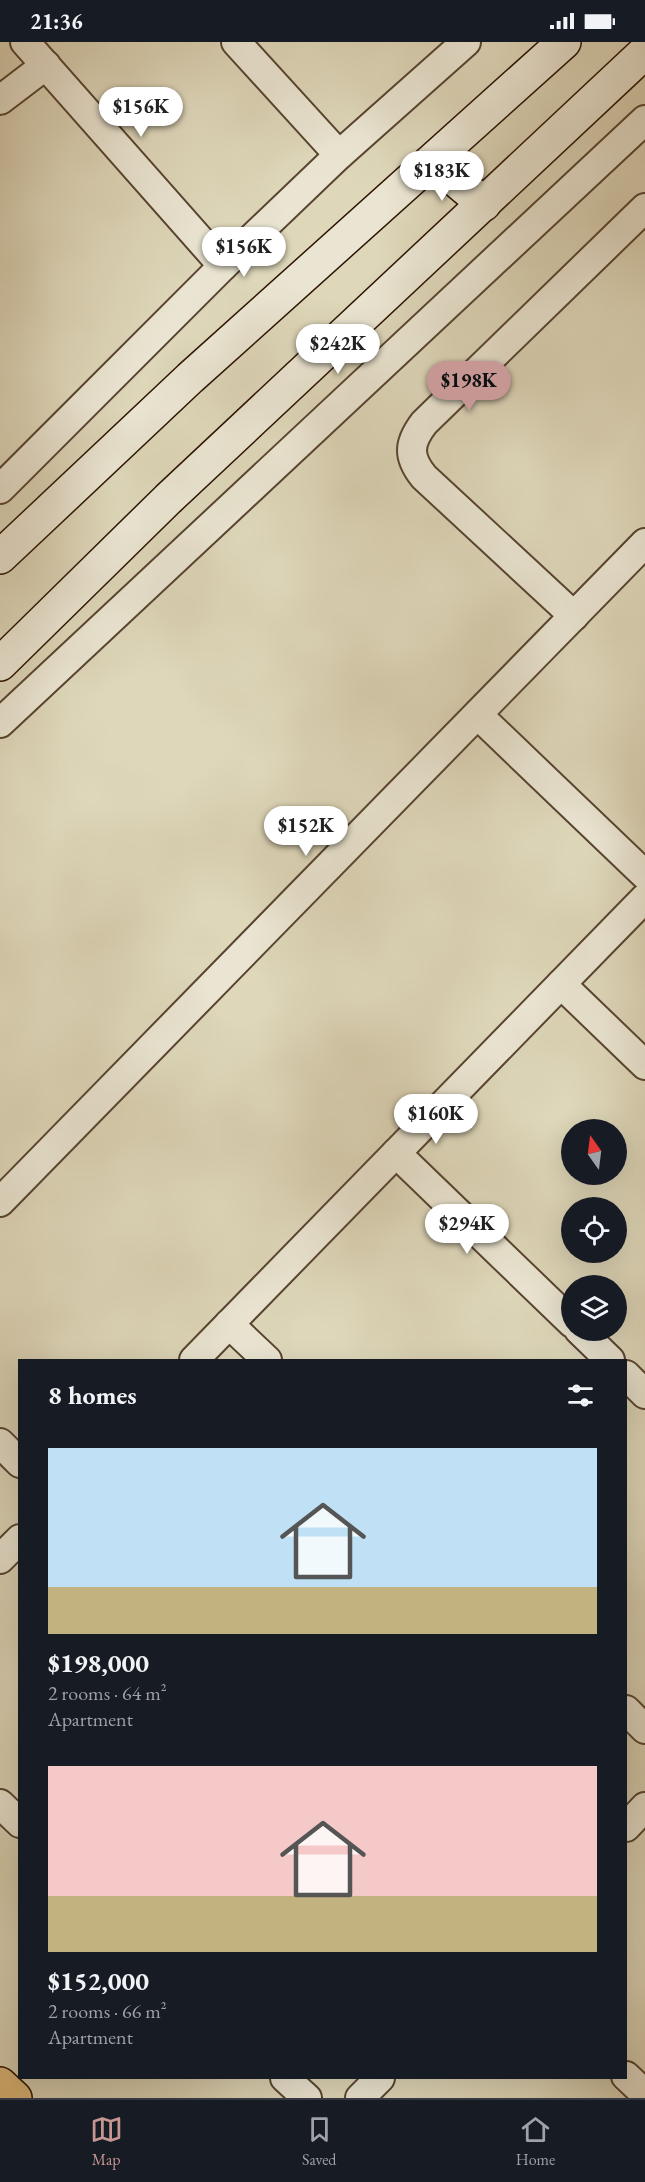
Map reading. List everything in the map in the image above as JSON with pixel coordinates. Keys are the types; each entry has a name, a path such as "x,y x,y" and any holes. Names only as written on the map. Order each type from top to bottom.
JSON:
{"main road":[{"path":"0,2084 15,2098"}],"street":[{"path":"25,42 223,266"},
{"path":"236,42 339,155"},
{"path":"0,557 190,378 564,42"},
{"path":"0,489 223,266 454,46"},
{"path":"0,664 168,499 645,52"},
{"path":"0,100 46,65"},
{"path":"0,723 645,120"},
{"path":"433,161 484,204"},
{"path":"574,616 424,477 414,464 410,451 414,436 424,423 645,208"},
{"path":"0,1203 645,543"},
{"path":"478,716 645,875"},
{"path":"195,1359 645,898"},
{"path":"561,984 645,1065"},
{"path":"396,1153 561,1312"},
{"path":"230,1324 266,1359"},
{"path":"590,1341 609,1359"},
{"path":"627,1376 645,1394"},
{"path":"0,1443 18,1460"},
{"path":"0,1559 18,1541"},
{"path":"627,1711 645,1729"},
{"path":"0,1804 18,1821"},
{"path":"627,1826 645,1807"},
{"path":"627,2077 645,2094"},
{"path":"286,2079 307,2098"},
{"path":"360,2098 379,2079"}]}
